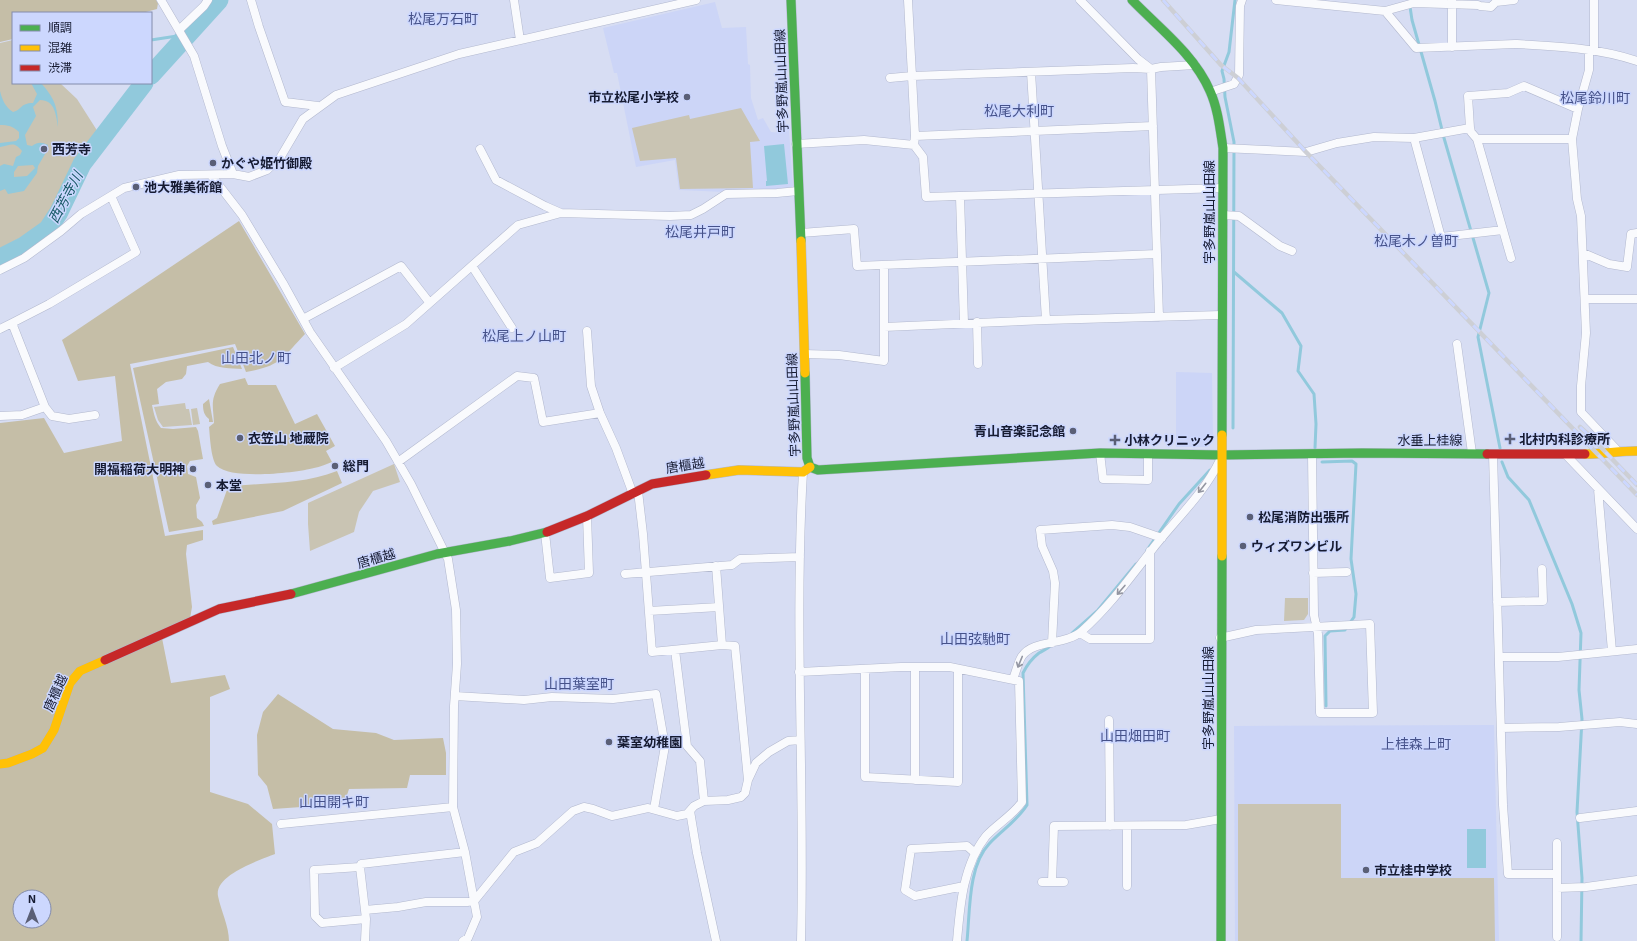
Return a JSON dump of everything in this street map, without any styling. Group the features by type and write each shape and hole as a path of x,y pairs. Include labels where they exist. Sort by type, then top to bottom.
{"main road":[{"name":"宇多野嵐山山田線","path":"791,0 801,233 807,470 865,468 1100,453 1222,455"},
{"name":"宇多野嵐山山田線","path":"1132,0 1195,65 1210,92 1219,122 1223,148 1220,638 1221,941"},
{"name":"水垂上桂線","path":"1222,455 1472,453 1608,454 1618,451 1637,451"},
{"name":"唐櫃越","path":"0,764 8,763 43,748 54,730 70,683 80,671 219,609 292,594 437,554 545,533 587,516 652,484 739,470 807,470"}],"street":[{"path":"161,0 194,56 222,146 233,174"},
{"path":"179,30 204,6 208,0"},
{"path":"251,0 285,102 318,106"},
{"path":"514,0 520,40"},
{"path":"0,270 24,258 61,231 73,219 124,188 147,181 179,175 233,174 249,177 267,170 280,158 303,119 318,106 336,95 365,84 459,54 693,0"},
{"path":"908,0 915,136 914,145"},
{"path":"1080,0 1138,59 1151,69"},
{"path":"1210,92 1234,84 1239,75 1240,6 1242,0"},
{"path":"1276,0 1385,12 1414,2 1452,2 1491,7 1496,2 1514,0"},
{"path":"1594,0 1592,51 1589,70 1578,109 1572,139 1577,199 1581,216 1586,333 1580,412 1618,451"},
{"path":"1452,2 1452,46"},
{"path":"1385,12 1416,48 1515,44 1592,51 1637,62"},
{"path":"890,78 912,76 1151,69 1195,65"},
{"path":"1151,69 1159,317"},
{"path":"1031,72 1046,320"},
{"path":"1511,258 1477,140 1471,132 1468,96 1508,93 1524,86 1578,109"},
{"path":"915,136 1153,126"},
{"path":"1223,148 1306,152 1337,143 1374,137 1414,138 1470,128"},
{"path":"1414,138 1441,237 1503,230"},
{"path":"1477,140 1572,139"},
{"path":"796,144 864,140 914,145 924,157 926,197 1223,188"},
{"path":"480,149 496,180 561,213"},
{"path":"211,175 242,215 303,319 334,368 386,440 411,484 448,559 456,610 457,664 453,807 465,852 477,917 468,938 463,941"},
{"path":"334,368 406,324 429,302 518,225 561,213 670,216 691,214 703,209 726,194 798,191"},
{"path":"0,329 49,304 136,252 111,196"},
{"path":"960,197 964,323"},
{"path":"1222,215 1239,216 1280,246 1292,251"},
{"path":"801,233 854,229 857,266 1156,254"},
{"path":"1583,253 1609,264 1627,267 1631,234 1637,233"},
{"path":"804,354 839,355 884,361 884,265"},
{"path":"303,319 401,266 429,302"},
{"path":"472,266 512,328"},
{"path":"1585,299 1637,299"},
{"path":"884,327 977,322 1222,315"},
{"path":"977,322 978,364"},
{"path":"12,323 45,406 52,416 69,419 95,415"},
{"path":"587,332 591,386 600,413 636,492 646,573 652,652 735,646 748,780"},
{"path":"1457,344 1472,453"},
{"path":"398,462 517,376 534,378 543,422 600,413"},
{"path":"0,416 22,415 45,406"},
{"path":"1100,453 1103,480 1148,480 1148,454"},
{"path":"1220,638 1256,630 1315,626 1370,624 1373,713 1320,713 1318,634 1315,626 1313,573 1312,454"},
{"path":"1493,454 1503,805 1508,874 1557,874"},
{"path":"1565,454 1637,530"},
{"path":"1013,679 1022,656 1032,647 1069,639 1080,633 1095,619 1130,580 1150,552 1213,475 1222,455"},
{"path":"801,941 802,804 799,672 800,557 807,470"},
{"path":"1598,489 1612,652"},
{"path":"545,533 550,578 589,573 587,516"},
{"path":"1052,643 1055,583 1053,571 1042,546 1040,530 1112,525 1130,527 1162,538"},
{"path":"1080,633 1090,639 1150,639 1150,552"},
{"path":"625,574 732,566 740,560 800,557"},
{"path":"716,566 722,646"},
{"path":"1497,602 1543,601 1542,569"},
{"path":"1313,573 1347,572"},
{"path":"649,611 719,606"},
{"path":"1499,657 1558,657 1637,649"},
{"path":"675,650 687,746 700,760 704,801"},
{"path":"799,672 950,667 1019,681 1022,802 1015,812 988,834 975,852 964,886 957,941"},
{"path":"915,668 915,780"},
{"path":"865,669 864,777 958,782 958,669"},
{"path":"455,696 524,700 552,697 613,700 656,694 665,746 654,809"},
{"path":"1109,720 1110,826"},
{"path":"1501,728 1559,727 1613,722 1637,724"},
{"path":"365,910 398,907 426,902 468,902 475,900 514,852 537,843 573,811 584,807 612,816 648,808 677,816 687,814 694,806 704,801 728,800 741,797 745,793 748,780 756,763 769,752 788,741 800,740"},
{"path":"281,824 453,807"},
{"path":"1580,818 1637,811"},
{"path":"690,812 697,853 716,941"},
{"path":"1052,882 1054,826 1186,825 1221,819"},
{"path":"1126,886 1127,826"},
{"path":"1557,843 1557,937"},
{"path":"964,886 915,896 905,890 911,849 967,846 975,852"},
{"path":"366,919 322,923 315,916 314,870 360,867 361,864 465,852"},
{"path":"360,867 366,919 366,941"},
{"path":"1557,888 1637,880"},
{"path":"1042,882 1064,882"}],"shaded area":[{"path":"0,0 156,0 158,3 157,9 146,12 12,12 12,39 0,42"},
{"name":"市立松尾小学校","path":"715,2 722,28 746,27 748,64 750,65 751,98 758,120 763,118 771,132 784,133 789,130 793,186 790,189 725,192 679,190 675,160 636,167 617,73 614,73 603,28"},
{"name":"西芳寺","path":"12,40 12,84 61,84 77,99 98,132 76,165 45,224 0,249 0,43"},
{"path":"32,84 42,84 52,98 56,108 58,127 52,105 40,100 33,107 36,116 25,135 27,145 32,146 41,143 48,145 48,149 38,166 37,173 24,191 8,194 5,189 0,191 0,166 4,164 13,166 16,157 20,155 22,151 14,145 0,147 0,143 16,141 19,138 19,132 10,126 0,125 0,91 4,103 13,112 18,110 23,105 33,103 37,94","holes":["33,165 35,168 27,176 14,177 14,172 18,166"]},
{"path":"741,108 760,141 750,142 753,188 680,189 676,158 640,161 632,128 689,115 690,119"},
{"path":"784,144 788,184 766,186 767,181 764,146"},
{"path":"239,221 305,334 280,360 258,370 246,372 235,344 130,364 165,536 203,530 203,540 187,545 186,554 192,607 189,624 162,638 171,683 225,675 230,689 210,697 210,792 248,804 272,824 275,854 239,869 223,881 219,888 218,896 228,930 229,941 0,941 0,423 44,418 64,453 122,441 115,376 78,381 62,340"},
{"path":"233,347 242,369 220,367 208,362 187,366 186,374 182,379 166,382 157,389 159,404 152,405 159,425 161,428 173,429 196,427 203,459 190,461 187,466 188,474 196,477 200,498 196,505 197,518 204,526 169,532 133,368"},
{"path":"1176,372 1212,373 1213,438 1204,447 1176,447"},
{"path":"245,378 248,385 276,385 295,424 317,414 335,446 326,451 332,462 305,470 264,474 236,473 224,470 217,466 212,454 209,427 214,423 213,399 220,384"},
{"path":"209,399 213,422 209,422 209,419 204,411 203,404"},
{"path":"185,403 186,409 189,409 192,425 163,427 158,420 154,407"},
{"path":"197,408 200,424 193,425 191,409"},
{"path":"394,464 400,482 373,491 359,512 354,532 310,551 308,503"},
{"path":"337,471 342,483 283,511 213,525 212,521 217,518 228,487 297,481 324,476"},
{"path":"1285,598 1308,598 1308,614 1304,620 1284,621"},
{"path":"278,694 333,729 376,733 394,740 443,738 446,753 446,775 410,775 407,788 349,789 344,804 273,809 267,786 258,775 257,735 263,712"},
{"name":"市立桂中学校","path":"1494,725 1499,941 1235,941 1234,726"},
{"path":"1238,804 1341,804 1341,878 1494,878 1495,941 1238,941"},
{"path":"1467,829 1486,829 1486,868 1467,868"}],"waterway":[{"name":"西芳寺川","path":"152,74 219,0"},
{"path":"1233,428 1234,142 1225,97 1222,71 1229,52 1235,0"},
{"path":"1409,0 1412,20 1444,138 1489,293 1478,337 1500,448"},
{"path":"152,40 190,34"},
{"name":"西芳寺川","path":"0,258 24,246 48,229 59,212 82,164 143,84"},
{"path":"1234,272 1282,313 1301,346 1298,371 1314,394 1316,424 1315,448"},
{"path":"1322,462 1352,461 1356,464 1351,559 1356,594 1354,617 1345,630 1330,631 1325,636 1326,706"},
{"path":"1502,462 1508,477 1529,500 1572,604 1581,633 1579,690 1582,719 1577,812 1582,878 1581,941"},
{"path":"1147,550 1179,504 1210,470"},
{"path":"1072,633 1098,610 1136,564"},
{"path":"967,941 971,890 977,864 982,853 989,844 1014,821 1027,805 1023,673 1034,658 1052,644"}],"railway":[{"path":"1163,0 1221,65 1238,78 1306,152 1637,495"},
{"path":"1580,427 1637,485"}],"traffic: fast":[{"path":"791,0 801,241"},
{"path":"1132,0 1175,42 1195,65 1210,91 1218,119 1223,148 1222,435"},
{"path":"805,373 807,458 810,467 818,470 1100,453 1222,455"},
{"path":"1222,455 1362,453 1487,454"},
{"path":"291,594 437,554 510,541 547,532"},
{"path":"1221,941 1222,556"}],"traffic: slow":[{"path":"801,241 805,373"},
{"path":"1222,435 1222,556"},
{"path":"1585,454 1637,451"},
{"path":"706,475 739,470 803,472 810,467"},
{"path":"0,764 8,763 43,748 54,730 70,683 80,671 105,660"}],"traffic: jam":[{"path":"1487,454 1585,454"},
{"path":"547,532 587,516 652,484 706,475"},
{"path":"105,660 219,609 291,594"}],"place":[{"name":"市立松尾小学校","path":"687,97"},
{"name":"西芳寺","path":"44,149"},
{"name":"かぐや姫竹御殿","path":"213,163"},
{"name":"池大雅美術館","path":"136,187"},
{"name":"青山音楽記念館","path":"1073,431"},
{"name":"衣笠山 地蔵院","path":"240,438"},
{"name":"北村内科診療所","path":"1510,439"},
{"name":"小林クリニック","path":"1115,440"},
{"name":"総門","path":"335,466"},
{"name":"開福稲荷大明神","path":"193,469"},
{"name":"本堂","path":"208,485"},
{"name":"松尾消防出張所","path":"1250,517"},
{"name":"ウィズワンビル","path":"1243,546"},
{"name":"葉室幼稚園","path":"609,742"},
{"name":"市立桂中学校","path":"1366,870"}],"district":[{"name":"松尾万石町","path":"443,18"},
{"name":"松尾鈴川町","path":"1595,97"},
{"name":"松尾大利町","path":"1019,110"},
{"name":"松尾井戸町","path":"700,231"},
{"name":"松尾木ノ曽町","path":"1416,240"},
{"name":"松尾上ノ山町","path":"524,335"},
{"name":"山田北ノ町","path":"256,357"},
{"name":"山田弦馳町","path":"975,638"},
{"name":"山田葉室町","path":"579,683"},
{"name":"山田畑田町","path":"1135,735"},
{"name":"上桂森上町","path":"1416,743"},
{"name":"山田開キ町","path":"334,801"}]}
